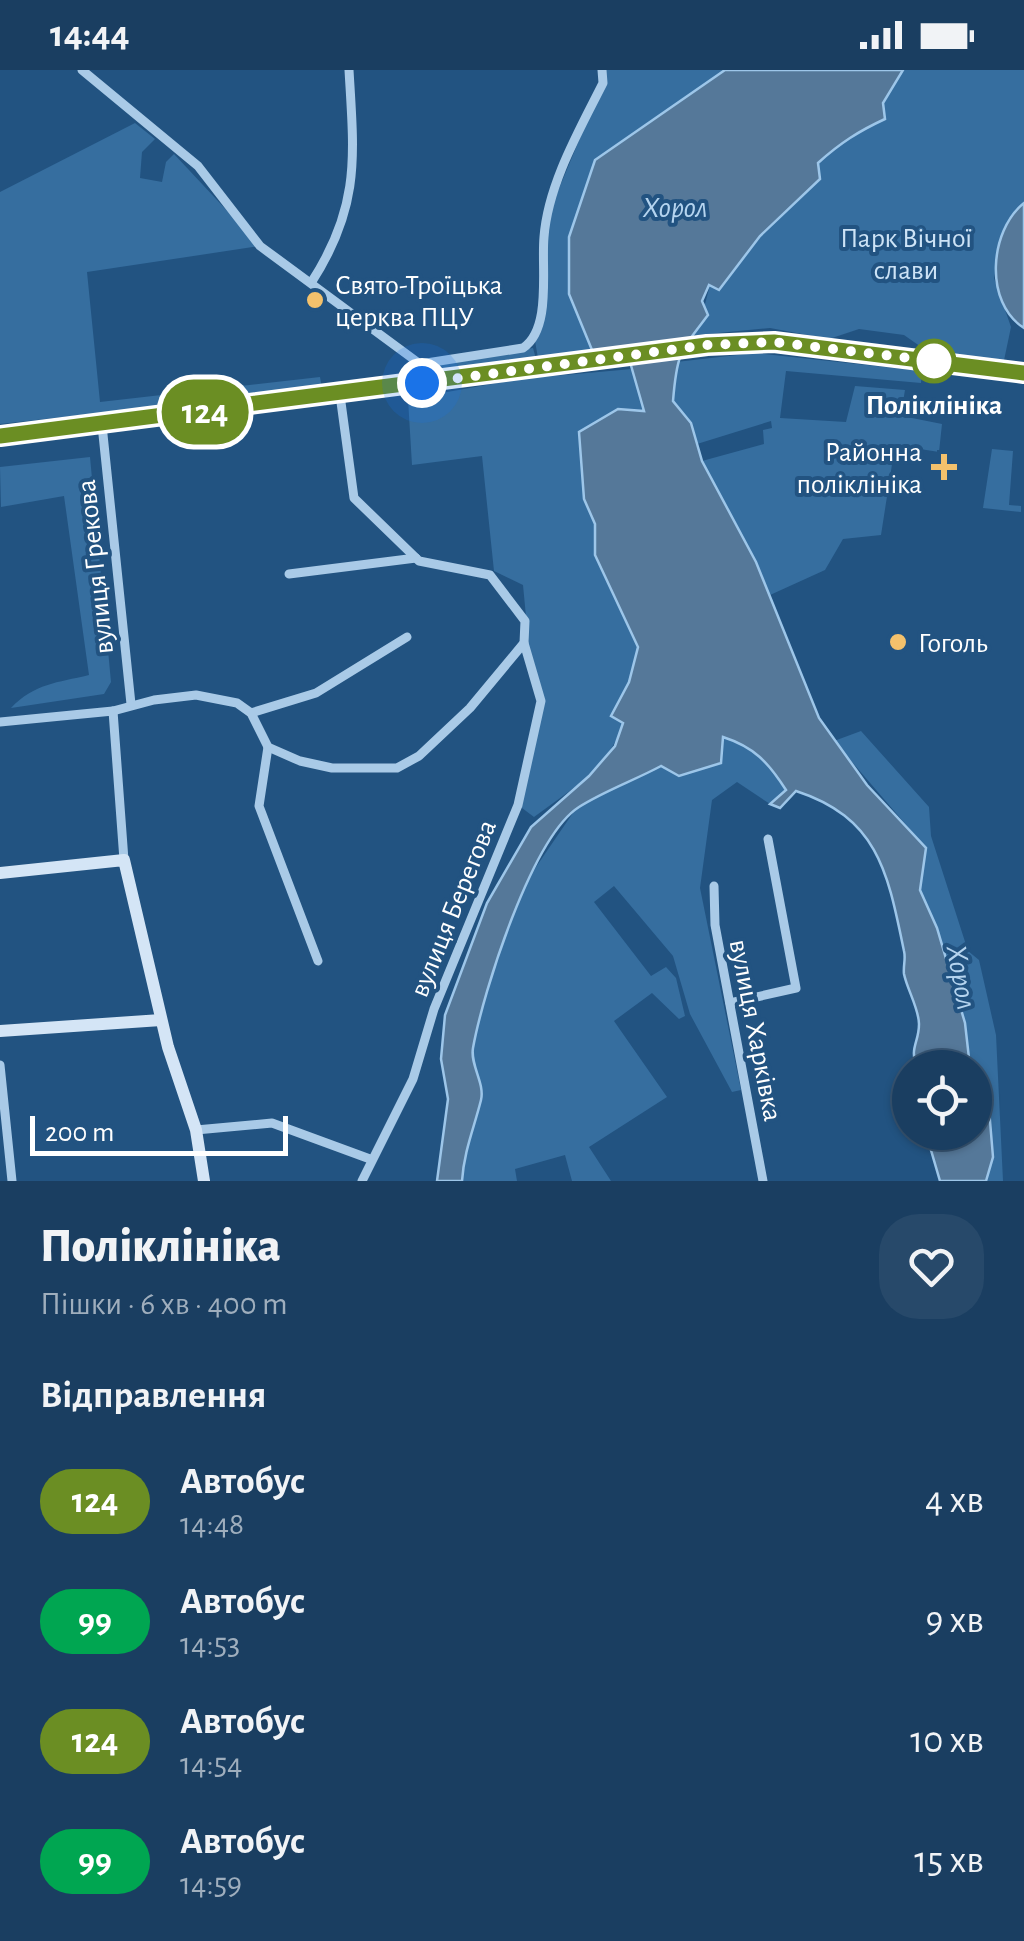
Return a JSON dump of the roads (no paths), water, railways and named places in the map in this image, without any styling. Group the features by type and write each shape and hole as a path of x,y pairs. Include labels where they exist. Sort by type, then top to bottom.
{"street":[{"path":"82,70 198,166 260,246 420,364 524,348 534,341 540,322 545,222 603,83 602,70"},
{"path":"311,283 352,188 355,157 348,70"},
{"path":"0,436 340,396 707,345 774,342 1024,373"},
{"path":"420,364 422,383"},
{"path":"340,396 354,498 416,558"},
{"name":"вулиця Грекова","path":"102,425 131,704"},
{"path":"289,574 416,558"},
{"name":"вулиця Берегова","path":"362,1181 413,1079 434,1009 518,805 541,701 524,643 525,622 490,575 416,558"},
{"path":"251,713 316,693 408,637"},
{"path":"268,747 300,762 332,768 397,768 418,756 470,708 524,643"},
{"path":"0,722 113,711 131,704 196,696 237,703 251,713 268,747 260,806 318,960"},
{"path":"113,711 124,860 161,1020 196,1130 204,1181"},
{"path":"730,1003 796,988 768,839"},
{"path":"0,873 124,860"},
{"name":"вулиця Харківка","path":"714,886 714,925 763,1181"},
{"path":"0,1031 161,1020"},
{"path":"0,1065 12,1181"},
{"path":"196,1130 272,1123 370,1159"}],"water":[{"name":"Хорол","path":"725,70 903,70 883,103 885,119 850,138 818,163 820,179 760,236 719,290 709,285 702,301 708,315 682,354 673,401 691,423 702,461 756,562 819,718 867,785 926,848 920,890 937,928 965,1023 968,1050 915,1050 918,1018 904,974 905,954 892,897 875,852 862,833 824,802 796,791 780,808 770,804 786,790 779,780 752,751 723,737 721,763 679,776 661,766 609,791 579,807 544,849 512,918 478,1023 473,1054 482,1094 462,1181 437,1181 448,1099 441,1059 445,1015 487,903 531,827 589,776 615,746 623,723 611,716 629,682 638,647 595,555 595,524 584,499 579,432 618,409 644,411 630,362 613,352 592,350 569,294 569,237 595,160"},
{"path":"1024,203 1024,328 1002,302 996,267 1004,231"},
{"path":"992,1145 993,1157 986,1181 940,1181 931,1150 992,1150"}],"place":[{"name":"Свято-Троїцька церква ПЦУ","path":"315,300"},
{"name":"Поліклініка","path":"934,361"},
{"name":"Районна поліклініка","path":"944,467"},
{"name":"Гоголь","path":"898,642"}],"park label":[{"name":"Парк Вічної слави","path":"906,253"}]}
